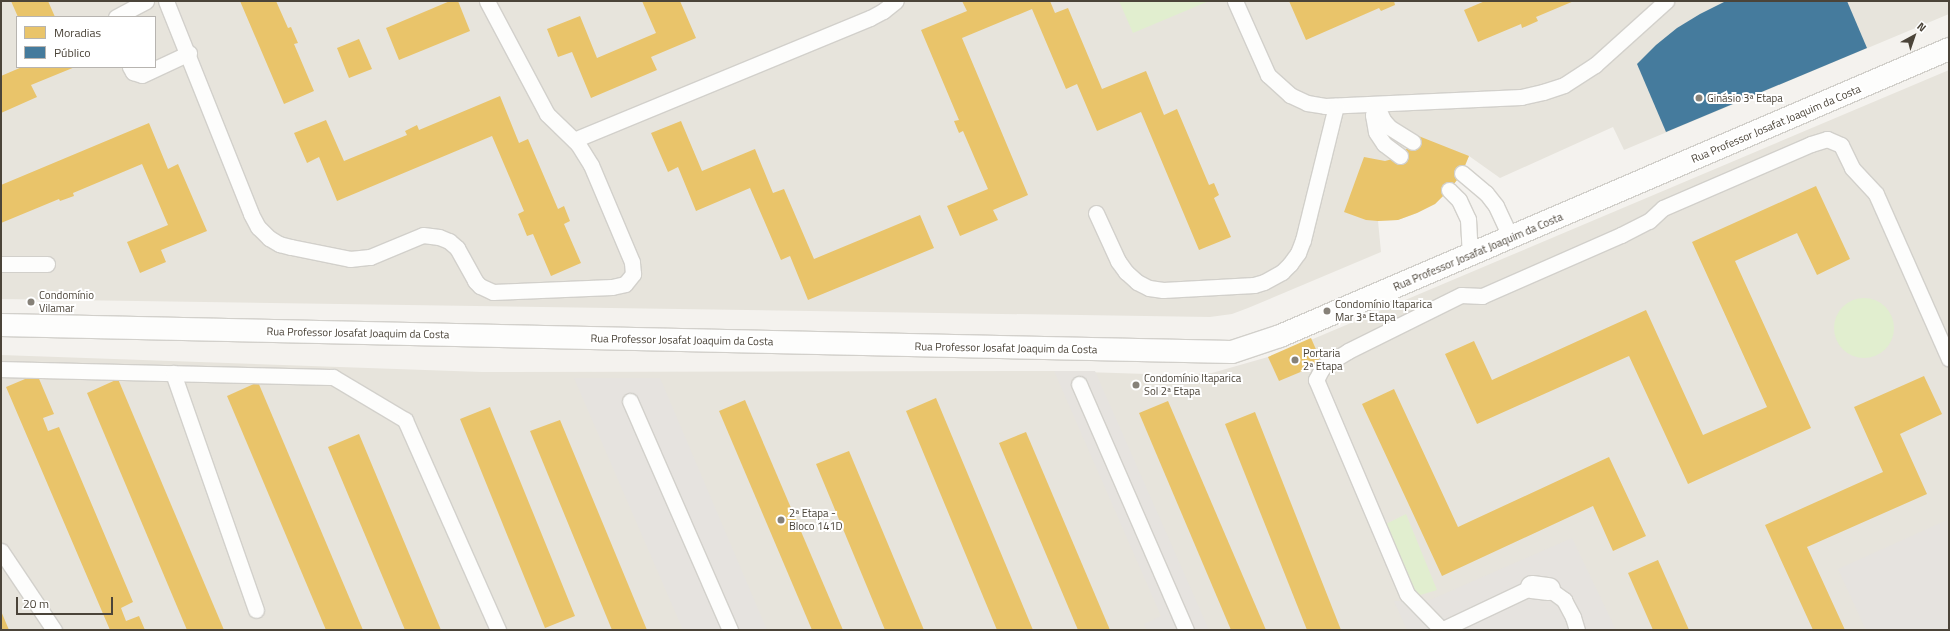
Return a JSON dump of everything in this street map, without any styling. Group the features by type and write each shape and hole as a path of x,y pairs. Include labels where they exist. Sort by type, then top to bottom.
{"street":[{"name":"Rua Professor Josafat Joaquim da Costa","path":"1,325 1232,352 1280,336 1949,49"}],"lane":[{"path":"118,16 146,1"},
{"path":"166,1 258,227 269,238 280,244 292,247 350,258 370,257 423,236 431,236 449,241 457,248 475,281 480,286 493,292 612,287 625,284 633,274 632,262 591,164 574,140 547,114 487,1"},
{"path":"574,140 870,18 883,11 896,1"},
{"path":"1235,1 1268,75 1278,86 1290,95 1307,103 1325,106 1521,97 1543,92 1569,82 1596,65 1666,1"},
{"path":"131,68 133,72 142,75 188,53"},
{"path":"1376,104 1379,112 1389,127 1413,142"},
{"path":"1376,104 1373,115 1376,132 1384,144 1400,156"},
{"path":"1096,213 1118,261 1126,272 1137,282 1150,288 1163,290 1254,285 1264,282 1282,272 1298,253 1303,240 1336,106"},
{"path":"1577,630 1564,600 1540,588 1442,630 1407,594 1316,380 1325,365 1348,351 1460,295 1482,296 1621,235 1649,220 1663,208 1811,144 1827,139 1841,145 1852,168 1876,194 1949,359"},
{"path":"1462,173 1486,193 1496,206 1511,238"},
{"path":"1449,190 1459,200 1468,219 1470,255"},
{"path":"1,264 46,264"},
{"path":"1,370 333,377 405,420 498,630"},
{"path":"173,373 256,610"},
{"path":"1078,384 1186,630"},
{"path":"630,401 730,630"},
{"path":"1,551 54,630"}],"shaded area":[{"path":"1,1 1949,1 1949,14 1624,150 1613,127 1500,178 1469,156 1461,175 1435,204 1398,220 1378,221 1381,252 1248,308 1232,314 1210,317 1,299"},
{"path":"1949,70 1949,630 1,630 1,355 482,372 1054,371 1178,375 1212,373 1287,350"},
{"path":"1054,371 1095,371 1209,630 1147,630 1144,624 1161,616"},
{"path":"574,378 660,378 767,630 683,630"},
{"path":"1949,519 1949,630 1866,630 1838,569"},
{"path":"1572,538 1616,630 1407,630 1394,601 1430,600"}],"green space":[{"path":"1119,1 1209,1 1133,33"},
{"path":"1864,298 1881,303 1889,311 1894,328 1889,345 1881,353 1864,358 1847,353 1839,345 1834,328 1839,311 1847,303"},
{"path":"1406,514 1437,590 1417,596 1384,525"}],"building: Moradias":[{"path":"11,1 48,1 55,16 18,16"},
{"path":"240,1 276,1 288,28 291,27 298,43 294,44 314,91 284,104"},
{"path":"450,1 458,1 470,31 399,60 386,28"},
{"path":"642,1 680,1 696,38 651,57 657,70 591,98 572,52 558,57 547,29 580,16 597,58 656,33"},
{"path":"962,1 1050,1 1055,13 1068,8 1102,89 1146,71 1164,115 1177,109 1209,185 1214,183 1219,195 1214,198 1231,237 1199,250 1141,112 1097,131 1077,84 1066,89 1032,9 962,38 1028,195 993,210 998,220 960,236 947,206 988,189 963,131 959,133 954,121 959,120 921,30 967,11"},
{"path":"1289,1 1394,1 1395,5 1381,11 1379,8 1306,40"},
{"path":"1485,1 1574,1 1536,17 1538,21 1522,28 1521,24 1478,42 1464,10"},
{"path":"359,39 372,69 349,78 337,48"},
{"path":"20,68 73,68 31,85 37,97 1,113 1,76"},
{"path":"500,96 519,143 528,139 558,209 564,206 570,221 564,224 581,263 551,276 533,234 527,236 518,214 524,211 492,136 337,201 319,157 307,163 294,133 326,120 344,161 407,135 405,131 417,125 419,130"},
{"path":"681,121 702,171 755,149 773,193 784,189 814,259 920,215 934,248 808,300 790,256 781,260 750,188 696,211 678,167 668,172 651,133"},
{"path":"149,123 168,169 178,164 207,231 161,250 166,262 140,273 127,242 168,225 142,164 73,193 74,196 60,201 59,199 1,223 1,185"},
{"path":"1416,135 1469,156 1461,175 1449,190 1435,204 1398,220 1366,220 1344,212 1364,157 1385,161 1396,158 1411,145"},
{"path":"1816,186 1850,259 1817,275 1797,233 1735,261 1811,428 1688,484 1629,356 1477,424 1445,354 1474,341 1492,380 1646,310 1703,435 1767,407 1692,242"},
{"name":"Portaria 2ª Etapa","path":"1311,338 1322,363 1279,381 1268,357"},
{"path":"37,374 54,414 43,418 48,431 59,427 133,602 121,608 126,621 139,616 145,630 110,630 6,387"},
{"path":"1924,376 1942,414 1900,434 1927,494 1807,547 1845,630 1813,630 1765,525 1883,472 1854,407"},
{"path":"118,379 224,630 187,630 87,393"},
{"path":"258,382 363,630 326,630 227,396"},
{"path":"1394,389 1458,527 1609,457 1646,536 1613,551 1593,506 1442,576 1362,404"},
{"path":"936,398 1033,630 997,630 906,411"},
{"name":"2ª Etapa - Bloco 141D","path":"745,400 843,630 812,630 719,411"},
{"path":"1168,401 1266,630 1231,630 1139,413"},
{"path":"490,407 575,616 545,628 460,419"},
{"path":"1255,412 1341,630 1307,630 1225,424"},
{"path":"560,420 647,630 612,630 530,431"},
{"path":"1026,432 1110,630 1078,630 999,443"},
{"path":"359,434 441,630 405,630 328,447"},
{"path":"849,451 924,630 885,630 816,464"},
{"path":"1658,560 1689,630 1653,630 1628,573"},
{"path":"1,611 9,630 1,630"}],"building: Público":[{"name":"Ginásio 3ª Etapa","path":"1726,1 1847,1 1867,48 1666,132 1637,64 1656,45 1677,28"}],"place":[{"name":"Ginásio 3ª Etapa","path":"1699,98"},
{"name":"Condomínio Vilamar","path":"31,302"},
{"name":"Condomínio Itaparica Mar 3ª Etapa","path":"1327,311"},
{"name":"Portaria 2ª Etapa","path":"1295,360"},
{"name":"Condomínio Itaparica Sol 2ª Etapa","path":"1136,385"},
{"name":"2ª Etapa - Bloco 141D","path":"781,520"}]}
